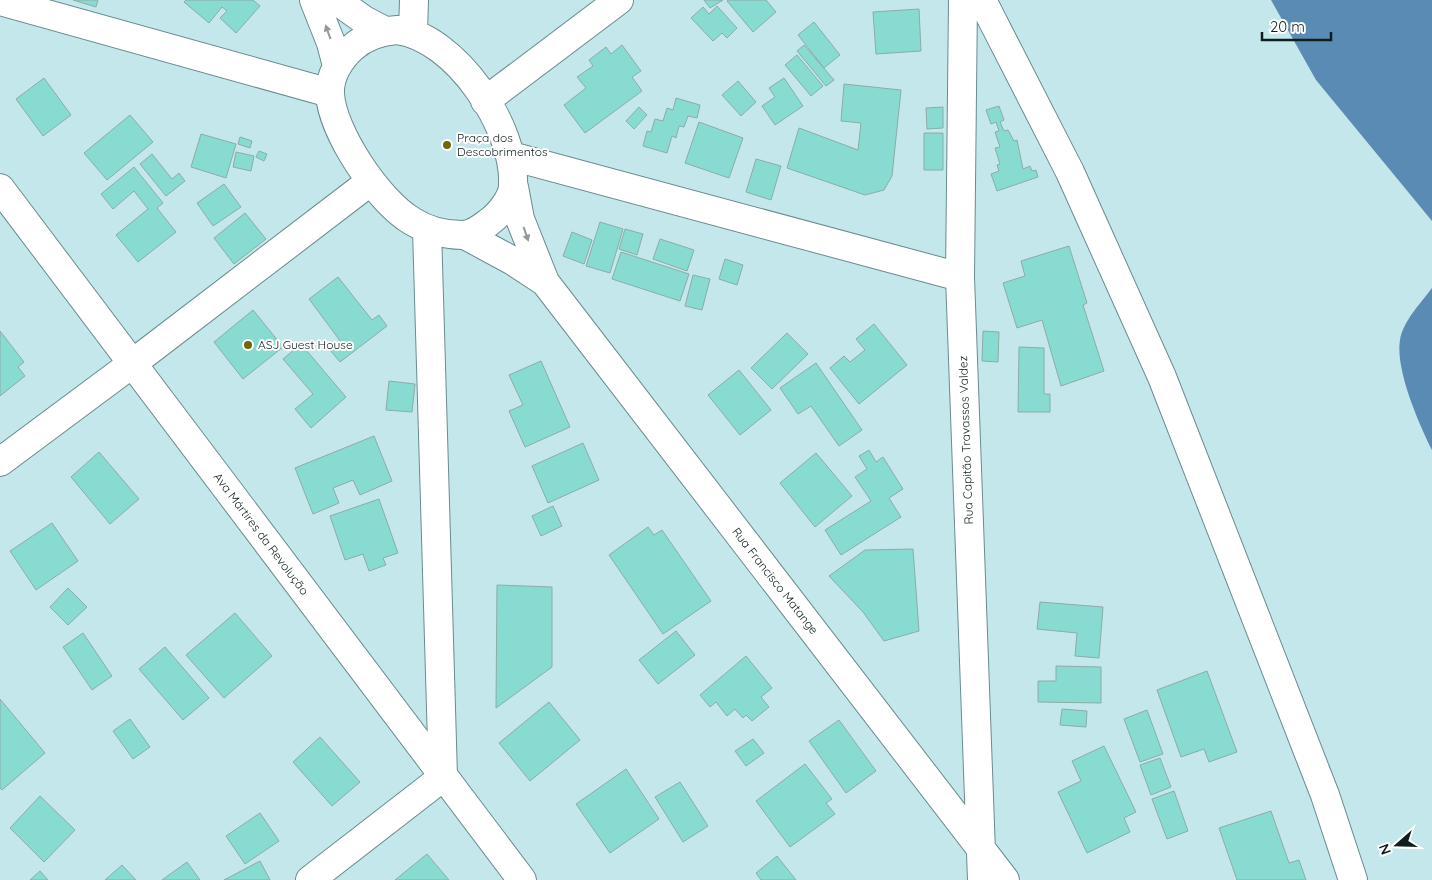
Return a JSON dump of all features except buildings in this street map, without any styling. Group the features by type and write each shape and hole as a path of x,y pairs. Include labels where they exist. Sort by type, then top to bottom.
{"street":[{"path":"314,0 331,42 337,66"},
{"path":"336,0 364,20 385,30 414,32 431,42 455,62 472,81 501,129 511,156 520,219 544,282"},
{"path":"414,0 414,32"},
{"path":"485,101 619,0"},
{"name":"Rua Capitão Travassos Valdez","path":"963,0 960,277 982,880"},
{"path":"982,0 1070,172 1162,377 1321,786 1353,880"},
{"path":"2,3 330,93"},
{"path":"385,30 356,44 337,66 330,93 337,123 353,154 371,181 410,221 427,229 449,235 465,235 474,232 494,218 506,203 514,187"},
{"path":"511,156 960,277"},
{"path":"0,462 371,181"},
{"name":"Ava Mártires da Revolução","path":"0,188 522,880"},
{"path":"310,880 443,777 427,229"},
{"path":"465,235 513,260 544,282"},
{"name":"Rua Francisco Matange","path":"544,282 1005,880"}],"water":[{"path":"1271,0 1432,0 1432,221 1316,80"},
{"path":"1432,288 1432,450 1409,396 1404,381 1399,352 1400,340 1405,326"}],"place":[{"name":"Praça dos Descobrimentos","path":"447,145"},
{"name":"ASJ Guest House","path":"248,345"}]}
